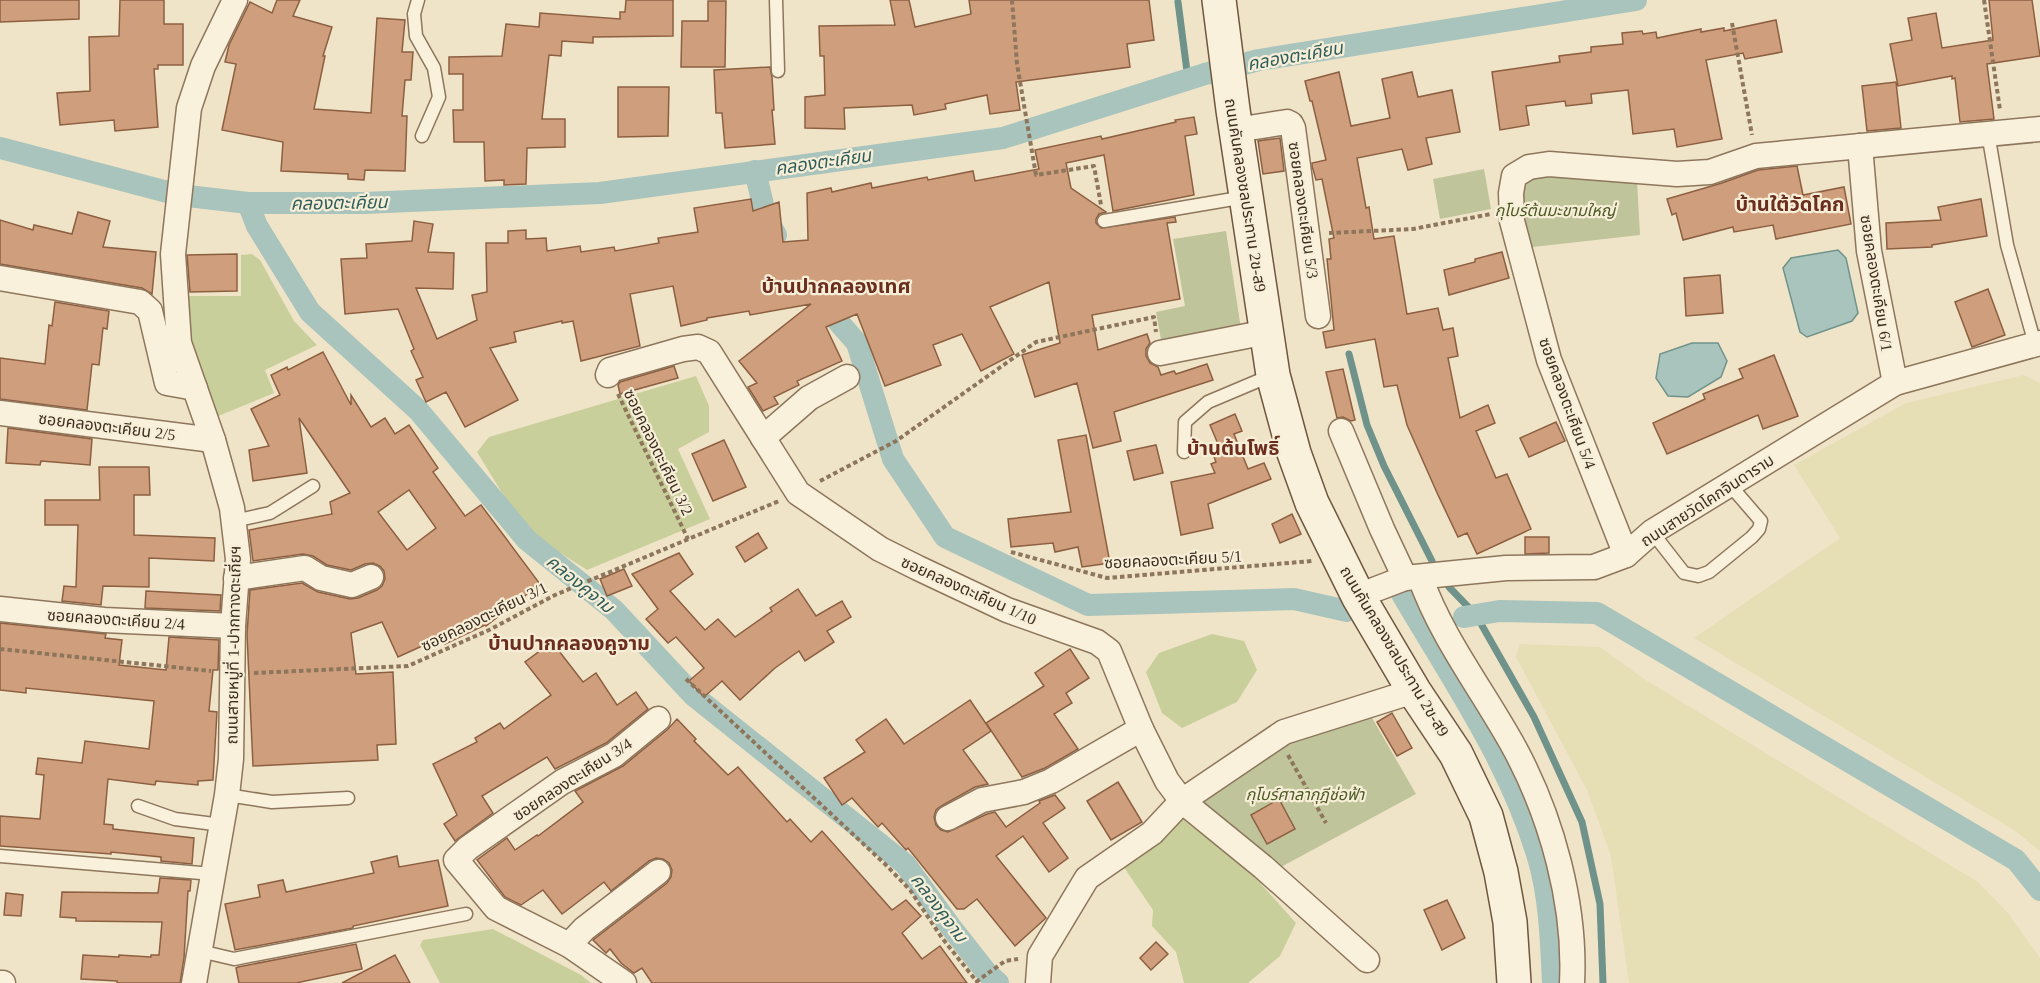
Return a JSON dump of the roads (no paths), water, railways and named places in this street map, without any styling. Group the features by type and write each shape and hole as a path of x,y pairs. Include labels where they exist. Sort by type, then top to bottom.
{"street":[{"name":"ถนนสายหมู่ที่ 1-ปากทางตะเกี่ยฯ","path":"194,983 227,795 231,759 233,626 238,559 232,508 213,440 179,343 173,254 189,108 203,66 235,0"},
{"name":"ถนนคันคลองชลประทาน 2ข-ส9","path":"1220,10 1234,120 1274,375 1294,453 1312,503 1358,596 1414,691 1456,754 1486,816 1502,872 1510,922 1514,983"},
{"name":"ซอยคลองตะเคียน 5/3","path":"1234,120 1291,124 1318,316"},
{"path":"1860,146 2040,129"},
{"name":"ซอยคลองตะเคียน 5/4","path":"1626,555 1549,360 1511,210 1514,176 1529,167 1549,164 1677,174 1710,172 1756,156 1860,146"},
{"name":"ซอยคลองตะเคียน 6/1","path":"1860,146 1869,251 1895,383"},
{"path":"0,278 140,302 150,311 167,383 195,388"},
{"path":"1160,353 1267,332"},
{"name":"ถนนสายวัดโคกจินดาราม","path":"1358,596 1413,578 1506,568 1594,567 1626,555 1652,532 1895,383 2037,343"},
{"name":"ซอยคลองตะเคียน 1/10","path":"608,375 610,370 683,350 698,347 709,352 798,493 880,549 918,568 1007,610 1097,642 1108,651 1141,729 1167,781 1182,801 1263,867 1367,960"},
{"path":"763,438 809,398 847,376"},
{"name":"ซอยคลองตะเคียน 2/5","path":"0,413 213,440"},
{"path":"1341,431 1382,529 1430,604 1516,751 1548,823 1569,908 1572,983"},
{"path":"236,578 305,568 321,578 352,585 371,576"},
{"name":"ซอยคลองตะเคียน 2/4","path":"0,609 104,620 233,626"},
{"path":"1038,983 1040,956 1087,878 1152,833 1182,801 1284,732 1414,691"},
{"name":"ซอยคลองตะเคียน 3/4","path":"569,945 496,908 456,860 468,848 562,782 614,755 658,719"},
{"path":"948,818 982,800 1024,792 1051,781 1141,729"},
{"path":"624,983 569,945 584,929 658,872"}],"lane":[{"path":"418,0 414,14 416,36 434,68 439,97 422,136"},
{"path":"776,0 778,71"},
{"path":"1995,133 2007,245 2037,343"},
{"path":"1104,221 1246,197"},
{"path":"1184,452 1185,422 1208,402 1274,375"},
{"path":"1652,532 1684,573 1698,576 1709,572 1752,537 1759,529 1761,521 1729,484"},
{"path":"234,522 270,513 313,486"},
{"path":"227,795 272,802 348,798"},
{"path":"138,807 175,819 222,825"},
{"path":"0,856 213,874"},
{"path":"200,951 234,959 466,914"}],"water":[{"path":"1838,250 1846,258 1858,313 1852,321 1807,337 1800,332 1783,268 1791,258"},
{"path":"1692,343 1718,343 1727,361 1721,377 1688,397 1668,396 1656,378 1660,354"}],"waterway":[{"name":"คลองตะเคียน","path":"0,148 179,195 248,203 364,203 600,193 1003,138 1205,74 1259,60 1636,0"},
{"path":"1178,2 1188,79"},
{"path":"755,171 766,217 776,235"},
{"name":"คลองคูจาม","path":"248,203 257,226 310,312 418,410 527,540 614,610 694,696 905,864 950,926 987,973 998,983"},
{"path":"819,300 857,343 893,459 945,537 1088,605 1294,599 1347,611"},
{"path":"1349,354 1367,425 1384,466 1432,561"},
{"path":"1449,587 1476,615 1534,717 1582,822 1600,904 1603,983"},
{"path":"1402,594 1497,757 1527,825 1546,891 1553,983"},
{"path":"1464,617 1499,611 1597,613 2016,860 2040,890"}],"district":[{"name":"บ้านใต้วัดโคก","path":"1790,204"},
{"name":"บ้านปากคลองเทศ","path":"836,286"},
{"name":"บ้านต้นโพธิ์","path":"1233,448"},
{"name":"บ้านปากคลองคูจาม","path":"569,643"}],"park label":[{"name":"กุโบร์ต้นมะขามใหญ่","path":"1555,210"},
{"name":"กุโบร์ศาลากุฎีช่อฟ้า","path":"1305,794"}]}
